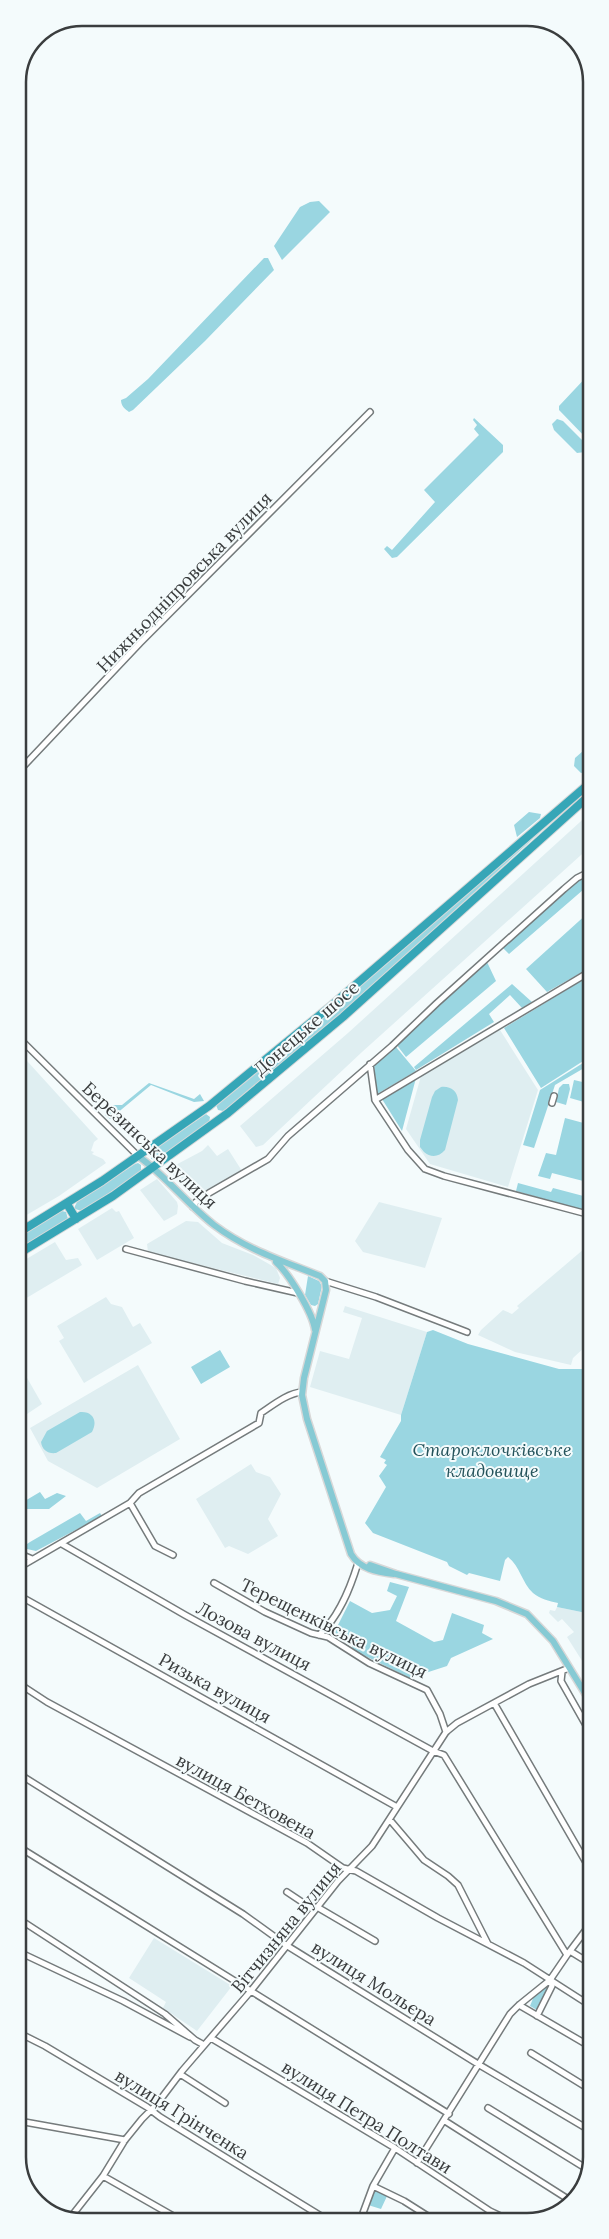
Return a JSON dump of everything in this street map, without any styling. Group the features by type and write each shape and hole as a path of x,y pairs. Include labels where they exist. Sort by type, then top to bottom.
{"highway":[{"name":"Донецьке шосе","path":"26,1228 67,1204 209,1106 319,1016 583,789"},
{"name":"Донецьке шосе","path":"26,1249 154,1168 220,1120 342,1017 583,801"},
{"path":"209,1106 220,1120"},
{"path":"67,1204 76,1219"}],"main road":[{"name":"Березинська вулиця","path":"138,1156 154,1168 193,1207 223,1232 273,1259 320,1276 325,1281"},
{"name":"Березинська вулиця","path":"273,1259 292,1282 306,1306 313,1320 316,1333"},
{"path":"292,1282 291,1274 298,1268"},
{"path":"325,1281 326,1290 302,1392 307,1419 351,1554 358,1563 376,1571 496,1601 527,1614 548,1635 583,1690"},
{"path":"306,1306 315,1309 323,1304"},
{"path":"348,1543 360,1560 394,1574"}],"street":[{"name":"Нижньодніпровська вулиця","path":"26,764 140,643 370,412"},
{"path":"193,1207 196,1202 209,1193 268,1159 288,1136 392,1046 564,889 583,875"},
{"path":"375,1100 583,976"},
{"name":"Березинська вулиця","path":"26,1045 138,1156"},
{"path":"370,1064 375,1100 408,1150 425,1169 444,1176 583,1213"},
{"path":"552,1103 554,1096"},
{"path":"126,1249 245,1281 298,1293"},
{"name":"Березинська вулиця","path":"325,1281 376,1297 467,1332"},
{"path":"26,1563 62,1544 130,1502 139,1493 259,1423 261,1413 289,1396 302,1392"},
{"path":"130,1502 155,1546 173,1555"},
{"name":"Лозова вулиця","path":"62,1544 185,1615 433,1751 444,1755 568,1953"},
{"path":"26,1556 32,1559"},
{"path":"320,1634 329,1626 337,1613 358,1563"},
{"name":"Терещенківська вулиця","path":"214,1583 264,1612 328,1637 369,1663 428,1690 440,1714 446,1732"},
{"name":"Ризька вулиця","path":"26,1599 397,1807"},
{"name":"Вітчизняна вулиця","path":"74,2212 103,2176 125,2140 250,1992 349,1869 372,1846 446,1732 457,1723 529,1684 569,1668"},
{"path":"562,1672 561,1681 583,1720"},
{"name":"вулиця Бетховена","path":"26,1688 47,1702 269,1822 349,1869 488,1944 583,2001"},
{"path":"494,1703 583,1857"},
{"name":"вулиця Мольєра","path":"26,1779 243,1914 286,1945 478,2064 583,2126"},
{"path":"390,1820 424,1860 458,1885 488,1944"},
{"path":"26,1851 449,2114"},
{"path":"287,1892 375,1941"},
{"path":"26,1924 158,2009 181,2026 195,2040"},
{"path":"417,2163 445,2121 478,2064 519,2005 550,1980 583,1933"},
{"path":"568,1953 583,1960"},
{"path":"26,1955 122,2002 204,2045"},
{"path":"537,2016 552,1986 550,1980"},
{"path":"519,2005 583,2042"},
{"name":"вулиця Грінченка","path":"26,2036 45,2046 316,2213"},
{"name":"вулиця Петра Полтави","path":"211,2038 395,2148 496,2213"},
{"path":"531,2052 583,2084"},
{"path":"180,2074 225,2103"},
{"path":"488,2108 582,2166"},
{"path":"26,2121 125,2140"},
{"path":"445,2121 565,2197"},
{"path":"363,2213 373,2186 395,2148"},
{"path":"103,2176 168,2213"},
{"path":"373,2186 404,2201 423,2213"}],"shaded area":[{"path":"583,819 583,853 362,1052 263,1145 256,1147 240,1126 348,1033"},
{"path":"500,1030 538,1090 508,1187 430,1164 406,1129 421,1076"},
{"path":"26,1060 98,1139 94,1142 91,1151 94,1152 92,1154 103,1159 106,1163 59,1196 26,1215"},
{"path":"208,1145 217,1156 228,1149 242,1171 193,1197 175,1178 170,1168 202,1151"},
{"path":"157,1179 177,1202 178,1206 177,1214 164,1221 140,1190"},
{"path":"379,1202 442,1218 425,1268 363,1252 355,1241"},
{"path":"112,1208 116,1212 119,1211 134,1238 97,1260 78,1229"},
{"path":"186,1221 198,1222 222,1243 253,1255 276,1268 280,1278 278,1284 148,1252 147,1244"},
{"path":"55,1242 66,1260 78,1258 82,1265 26,1298 26,1259"},
{"path":"583,1250 583,1349 573,1358 571,1365 515,1352 478,1335 503,1310 512,1314 519,1308 517,1306"},
{"path":"106,1297 111,1304 122,1307 133,1327 140,1323 152,1343 84,1383 59,1341 64,1338 57,1326"},
{"path":"345,1306 427,1332 401,1415 310,1387 320,1351 349,1359 362,1318 343,1312"},
{"path":"138,1365 180,1439 97,1488 48,1461 30,1428"},
{"path":"26,1376 42,1404 26,1415"},
{"path":"251,1464 256,1472 270,1477 281,1494 268,1519 278,1536 248,1554 229,1546 225,1548 196,1499"},
{"path":"557,1607 583,1612 583,1662 567,1637 574,1632 562,1619 558,1622 549,1613 550,1610 555,1611"},
{"path":"154,1938 232,1986 197,2031 163,2008 166,2002 129,1978"}],"green space":[{"path":"319,201 330,212 282,260 274,246 300,207 310,202"},
{"path":"264,258 268,258 274,270 205,341 129,412 121,400 148,379"},
{"path":"583,380 583,435 559,410 559,406"},
{"path":"474,418 503,445 503,452 397,557 392,558 384,549 387,546 392,550 435,502 424,490 479,435 474,429 477,425 473,420"},
{"path":"557,419 563,421 583,441 583,452 577,453 554,430 552,424"},
{"path":"583,751 583,773 581,773 574,766 575,758"},
{"path":"583,793 322,1031 227,1109 223,1111 218,1110 216,1105"},
{"path":"529,812 541,814 540,818 517,837 514,825"},
{"path":"583,878 583,890 509,954 503,948 578,880"},
{"path":"583,917 583,972 547,992 526,969"},
{"path":"487,962 496,981 406,1057 396,1044"},
{"path":"583,980 583,1061 541,1088 504,1028"},
{"path":"512,984 532,1002 522,1008 510,995 489,1014 494,1022 416,1070 414,1067"},
{"path":"396,1047 416,1071 377,1094 374,1064"},
{"path":"583,1063 583,1069 555,1085 534,1148 523,1145 540,1090"},
{"path":"416,1078 402,1131 382,1099"},
{"path":"574,1080 583,1082 583,1102 570,1098"},
{"path":"149,1083 194,1099 200,1094 204,1101 194,1102 151,1085 110,1119 105,1115 105,1105 122,1105"},
{"path":"563,1084 569,1084 570,1089 566,1105 556,1102 559,1088"},
{"path":"441,1087 448,1087 453,1090 458,1100 445,1150 440,1154 432,1156 424,1152 420,1147 420,1140 432,1097 435,1091"},
{"path":"206,1114 210,1117 209,1123 157,1160 151,1159 152,1151"},
{"path":"565,1118 583,1123 583,1181 552,1173 550,1179 538,1176 546,1153 556,1155"},
{"path":"138,1163 141,1165 141,1172 82,1211 75,1209 77,1202"},
{"path":"518,1183 551,1192 553,1188 583,1196 583,1210 516,1191"},
{"path":"62,1211 66,1212 68,1219 26,1244 26,1233"},
{"path":"308,1276 319,1281 322,1286 318,1304 315,1306 311,1305 305,1295"},
{"name":"Староклочківське кладовище","path":"433,1330 468,1344 559,1369 583,1369 583,1612 557,1607 558,1603 545,1600 536,1595 529,1589 508,1557 505,1560 500,1581 469,1573 467,1575 449,1566 447,1562 373,1533 365,1523 386,1487 379,1476 387,1465 384,1463 386,1460 380,1457 401,1421 401,1415 427,1332"},
{"path":"220,1350 230,1367 201,1384 191,1367"},
{"path":"80,1412 88,1413 93,1418 94,1428 92,1432 56,1453 46,1451 41,1442 47,1431"},
{"path":"40,1492 45,1499 57,1493 66,1496 49,1509 26,1509 26,1500"},
{"path":"80,1513 86,1521 100,1513 102,1516 36,1551 27,1549 27,1544"},
{"path":"390,1582 409,1587 396,1621 434,1642 443,1640 452,1613 484,1625 482,1633 493,1639 451,1658 447,1666 410,1678 353,1650 351,1642 344,1635 335,1635 334,1633 350,1601 372,1613 390,1610 397,1596 387,1591"},
{"path":"548,1985 550,1987 537,2010 530,2006 534,1996"},
{"path":"375,2188 388,2194 381,2209 368,2205"}]}
